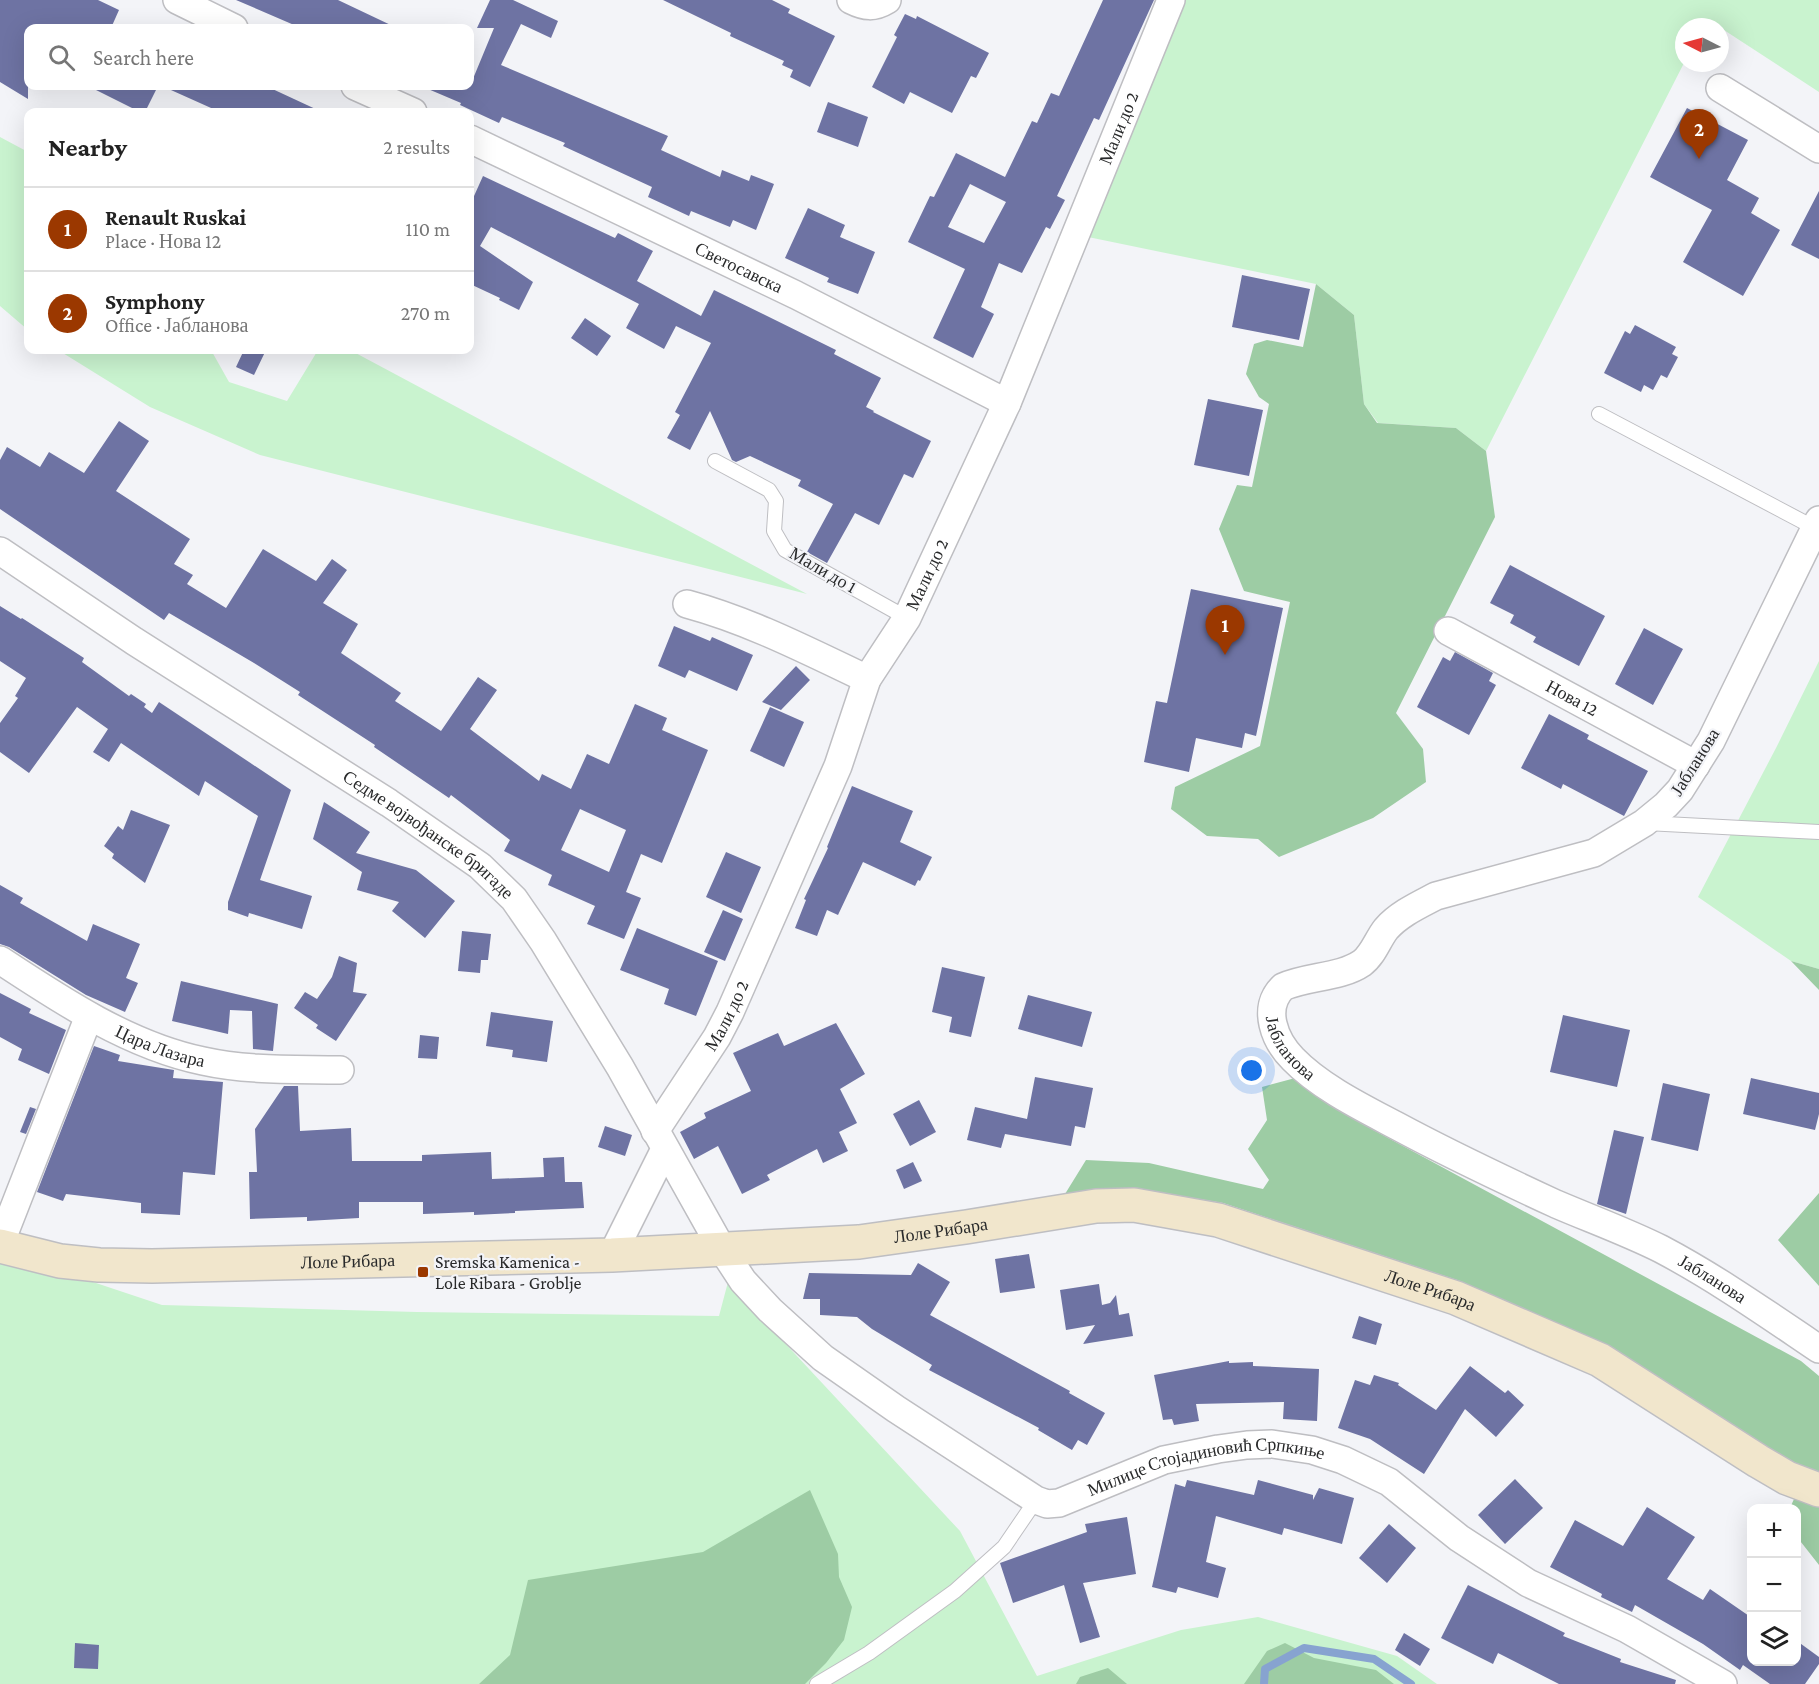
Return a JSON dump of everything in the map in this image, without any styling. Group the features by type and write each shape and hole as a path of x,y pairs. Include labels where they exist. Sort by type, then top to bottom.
{"street":[{"path":"177,0 226,24"},
{"name":"Мали до 2","path":"612,1255 660,1140 730,1012 838,766 867,679 907,618 1007,403 1171,0"},
{"path":"1720,88 1819,149"},
{"path":"364,90 404,108"},
{"name":"Светосавска","path":"474,141 796,295 1007,403"},
{"name":"Јабланова","path":"1816,532 1711,741 1673,798 1644,823 1594,853 1436,896 1416,906 1388,927 1368,958 1361,964 1283,987 1276,994 1272,1008 1274,1030 1281,1044 1294,1060 1355,1103 1472,1166 1660,1249 1757,1306 1819,1348"},
{"name":"Седме војвођанске бригаде","path":"0,551 134,641 380,797 480,866 514,899 543,941 620,1067 722,1249"},
{"path":"687,604 750,624 867,679"},
{"name":"Нова 12","path":"1448,631 1696,765"},
{"name":"Цара Лазара","path":"0,960 89,1016 169,1051 204,1061 244,1066 340,1070"},
{"path":"0,1245 89,1016"},
{"name":"Лоле Рибара","path":"0,1245 60,1261 99,1265 152,1266 612,1255 859,1242 1096,1206 1134,1205 1218,1220 1456,1298 1600,1360 1787,1478 1819,1490"},
{"path":"722,1249 743,1281 770,1310 823,1358 896,1409 1036,1500"},
{"name":"Милице Стојадиновић Српкиње","path":"1036,1500 1047,1504 1059,1503 1164,1460 1218,1449 1272,1444 1312,1450 1343,1460 1389,1482 1459,1538 1528,1583 1627,1629 1723,1684"}],"lane":[{"path":"1599,414 1816,532"},
{"name":"Мали до 1","path":"715,460 770,490 776,501 774,531 785,550 907,618"},
{"path":"1644,823 1819,832"},
{"path":"817,1684 868,1653 955,1592 1004,1547 1036,1500"}],"green space":[{"path":"1183,0 1819,0 1819,92 1729,33 1729,18 1675,18 1675,72 1679,72 1486,451 1456,428 1378,423 1364,404 1354,315 1316,284 1088,237"},
{"path":"0,137 24,150 24,327 0,306"},
{"path":"1316,284 1354,315 1364,404 1377,423 1456,428 1486,451 1495,517 1396,713 1423,749 1426,782 1373,818 1279,857 1258,839 1207,836 1171,809 1175,787 1260,746 1290,602 1244,591 1219,529 1237,485 1252,487 1269,404 1259,397 1246,374 1254,344 1267,340 1303,347"},
{"path":"64,354 213,354 229,382 287,401 316,354 357,354 807,594 260,455 150,407"},
{"path":"1819,661 1819,969 1791,961 1698,897"},
{"path":"1791,961 1819,969 1819,990"},
{"path":"1299,1077 1355,1120 1801,1361 1819,1376 1819,1473 1790,1462 1606,1346 1460,1281 1223,1203 1132,1188 1093,1189 1065,1194 1086,1160 1149,1163 1263,1189 1269,1180 1248,1149 1267,1120 1262,1087"},
{"path":"1819,1193 1819,1286 1778,1240"},
{"path":"0,1256 72,1275 162,1305 417,1312 719,1316 728,1282 960,1531 1037,1676 1181,1630 1258,1617 1397,1656 1437,1684 0,1684"},
{"path":"810,1490 838,1554 839,1577 852,1607 844,1640 805,1684 479,1684 510,1655 528,1580 703,1552"},
{"path":"1794,1499 1819,1506 1819,1565 1801,1542 1801,1504 1792,1504"},
{"path":"1285,1643 1314,1658 1376,1670 1394,1684 1244,1684 1267,1651"},
{"path":"1108,1668 1127,1684 1076,1684 1080,1677"}],"building":[{"path":"0,0 98,0 119,10 113,24 24,24 24,90 28,90 28,99 0,82"},
{"path":"236,0 338,0 389,24 292,24"},
{"path":"490,0 513,0 558,21 551,38 521,24 501,65 668,136 661,150 720,177 722,170 749,181 751,175 774,184 756,230 733,220 730,227 691,211 689,216 648,197 652,187 563,146 565,143 502,117 499,123 474,111 474,108 466,108 460,105 461,103 430,90 474,90 474,76 494,28 477,28"},
{"path":"663,0 772,0 790,9 788,13 835,36 810,87 790,77 793,70 782,65 784,61 730,36 731,33"},
{"path":"1103,0 1154,0 1099,120 1094,118 1057,196 1065,200 1050,229 1046,227 1022,273 999,263 981,307 994,314 973,358 933,338 965,269 908,242 930,196 934,197 956,153 1005,177 1032,121 1037,123 1051,93 1059,96","holes":["970,184 1006,202 984,243 948,227"]},
{"path":"905,14 916,19 917,16 989,53 976,78 971,76 952,113 910,92 904,104 872,87 897,37 894,35"},
{"path":"96,90 156,90 147,108 132,108"},
{"path":"171,90 275,90 313,108 211,108"},
{"path":"828,102 868,117 858,147 817,132"},
{"path":"1687,108 1748,140 1727,180 1759,198 1751,213 1780,230 1743,296 1683,262 1712,210 1650,177"},
{"path":"483,176 615,238 618,233 653,251 637,281 701,316 714,290 836,350 834,354 881,378 866,407 931,441 913,478 904,474 879,525 855,513 827,563 807,552 833,504 798,486 801,480 750,456 736,462 732,460 710,411 690,450 667,438 680,415 675,412 711,343 676,326 664,349 626,328 639,304 491,227 480,246 533,282 519,310 474,286 474,196"},
{"path":"1819,191 1819,259 1791,245"},
{"path":"808,208 845,225 840,237 875,252 858,294 827,282 829,278 785,258"},
{"path":"1242,275 1310,289 1299,340 1232,327"},
{"path":"585,318 611,336 597,356 571,338"},
{"path":"1635,325 1676,347 1672,354 1678,357 1667,378 1661,375 1653,390 1644,385 1641,392 1604,373 1625,331 1630,334"},
{"path":"242,354 264,354 254,375 236,367"},
{"path":"1208,399 1263,410 1249,476 1194,465"},
{"path":"119,421 149,441 116,491 190,539 174,564 193,575 187,584 226,608 263,549 316,581 332,559 347,570 323,603 358,624 341,653 401,693 395,701 441,731 478,677 497,690 470,729 539,781 542,774 571,789 587,754 609,764 635,704 667,718 662,730 708,750 662,863 641,854 626,892 641,898 624,939 587,924 595,906 548,885 552,875 504,851 510,840 451,795 449,798 374,747 375,745 298,695 300,692 169,613 164,620 0,509 0,460 7,447 40,467 49,452 84,473","holes":["580,809 626,830 609,872 561,850"]},
{"path":"1510,565 1605,616 1579,666 1533,642 1536,637 1510,623 1514,615 1490,603"},
{"path":"1191,589 1283,608 1256,736 1245,733 1242,748 1196,738 1189,772 1144,762 1156,701 1167,703"},
{"path":"0,606 84,658 82,662 129,696 131,694 146,704 144,707 152,713 159,702 291,790 260,880 312,896 302,929 249,913 248,917 228,910 228,902 258,816 205,781 199,796 121,743 109,762 93,752 108,729 77,707 29,773 0,752 0,723 18,698 15,696 26,678 0,661"},
{"path":"674,626 710,641 712,637 753,655 737,691 689,670 685,678 658,666"},
{"path":"1644,628 1683,649 1653,705 1615,684"},
{"path":"1455,652 1493,673 1489,681 1496,685 1469,735 1417,707 1443,657 1450,661"},
{"path":"796,666 810,680 781,710 762,702"},
{"path":"770,707 804,722 784,767 750,751"},
{"path":"1549,714 1589,735 1587,739 1648,771 1624,816 1563,784 1561,789 1521,768"},
{"path":"852,786 913,811 900,842 932,857 915,886 863,862 838,915 827,910 817,936 795,928 806,900 804,899 828,848"},
{"path":"324,802 370,832 356,853 416,870 455,901 425,938 392,911 399,902 357,890 362,872 313,839"},
{"path":"131,810 170,825 145,883 112,858 114,854 104,846 118,826 123,830"},
{"path":"726,852 761,867 741,913 706,897"},
{"path":"0,885 23,898 20,903 87,941 93,924 140,944 126,978 138,983 125,1012 86,995 9,947 0,944"},
{"path":"723,910 743,919 725,961 704,952"},
{"path":"637,928 718,961 696,1016 664,1004 669,989 620,970"},
{"path":"462,931 491,934 488,960 481,960 480,973 458,971"},
{"path":"339,956 357,963 353,992 367,994 336,1041 316,1028 318,1025 294,1008 305,992 317,999 332,977"},
{"path":"942,967 985,977 971,1037 949,1032 952,1017 932,1012"},
{"path":"181,981 278,1004 273,1051 253,1049 252,1011 230,1010 228,1034 172,1021"},
{"path":"0,993 31,1009 29,1013 66,1030 49,1074 18,1060 22,1049 0,1037"},
{"path":"1028,995 1092,1012 1082,1047 1018,1029"},
{"path":"491,1012 553,1021 547,1062 512,1057 513,1050 486,1046"},
{"path":"1563,1015 1630,1030 1617,1087 1550,1072"},
{"path":"836,1023 865,1074 840,1089 857,1123 839,1132 848,1151 823,1163 817,1149 767,1175 770,1180 742,1194 718,1146 694,1159 680,1132 706,1118 704,1113 751,1091 733,1053 778,1033 784,1046"},
{"path":"420,1035 439,1037 437,1059 418,1058"},
{"path":"94,1046 120,1055 118,1061 174,1070 173,1078 223,1082 215,1175 183,1172 180,1215 141,1213 141,1203 66,1194 63,1201 37,1192"},
{"path":"1035,1077 1093,1088 1085,1128 1075,1126 1071,1146 1005,1134 1001,1148 967,1140 975,1107 1027,1119"},
{"path":"1751,1078 1819,1093 1819,1114 1815,1130 1743,1114"},
{"path":"1663,1083 1710,1094 1698,1151 1651,1140"},
{"path":"284,1086 298,1086 300,1131 351,1128 352,1161 422,1161 422,1155 491,1152 492,1179 544,1177 543,1158 564,1157 565,1182 582,1182 584,1208 474,1215 474,1212 423,1214 423,1202 359,1202 359,1218 307,1221 307,1217 250,1219 249,1172 257,1172 255,1129"},
{"path":"919,1100 936,1132 910,1146 893,1114"},
{"path":"30,1107 36,1109 26,1134 20,1132"},
{"path":"605,1126 632,1135 625,1156 598,1147"},
{"path":"1614,1130 1644,1137 1626,1214 1597,1204"},
{"path":"913,1162 922,1181 904,1189 896,1170"},
{"path":"1029,1254 1035,1288 1000,1293 995,1259"},
{"path":"918,1263 950,1282 930,1315 1070,1391 1069,1393 1105,1413 1087,1445 1078,1440 1072,1450 1038,1430 1039,1428 929,1370 932,1365 872,1329 857,1317 820,1315 820,1299 803,1299 809,1273 911,1275"},
{"path":"1099,1284 1102,1305 1110,1303 1116,1295 1119,1315 1129,1313 1133,1336 1083,1344 1095,1325 1066,1330 1060,1290"},
{"path":"1359,1316 1382,1324 1376,1345 1352,1338"},
{"path":"1229,1361 1229,1363 1253,1362 1253,1366 1319,1369 1317,1421 1283,1419 1284,1402 1196,1404 1199,1421 1174,1425 1172,1419 1163,1420 1154,1375"},
{"path":"1470,1366 1505,1393 1508,1390 1524,1405 1496,1437 1465,1409 1424,1474 1370,1439 1338,1428 1355,1380 1370,1385 1374,1375 1399,1383 1398,1385 1436,1410"},
{"path":"1515,1479 1543,1508 1505,1544 1478,1515"},
{"path":"1187,1480 1254,1495 1258,1480 1313,1495 1313,1500 1319,1488 1354,1498 1342,1544 1284,1528 1282,1535 1216,1516 1206,1562 1226,1568 1218,1598 1178,1587 1176,1593 1152,1587 1175,1484 1185,1487"},
{"path":"1647,1507 1695,1537 1667,1579 1703,1600 1710,1589 1747,1615 1747,1666 1801,1666 1801,1644 1819,1657 1819,1664 1805,1684 1770,1684 1743,1665 1740,1670 1703,1644 1635,1605 1632,1612 1550,1567 1575,1520 1623,1546"},
{"path":"1127,1517 1136,1574 1083,1583 1100,1637 1080,1643 1064,1585 1013,1603 1000,1563 1087,1532 1085,1524"},
{"path":"1389,1524 1416,1548 1387,1583 1359,1558"},
{"path":"1468,1585 1565,1633 1563,1636 1621,1659 1620,1662 1676,1680 1675,1684 1559,1684 1498,1653 1493,1664 1441,1638"},
{"path":"1404,1633 1430,1649 1420,1666 1395,1650"},
{"path":"75,1643 99,1645 98,1669 74,1668"}],"waterway":[{"path":"1264,1684 1265,1669 1304,1648 1374,1659 1411,1684"}],"place":[{"name":"Symphony","path":"1699,159"},
{"name":"Renault Ruskai","path":"1225,655"},
{"name":"Sremska Kamenica - Lole Ribara - Groblje","path":"423,1272"}]}
